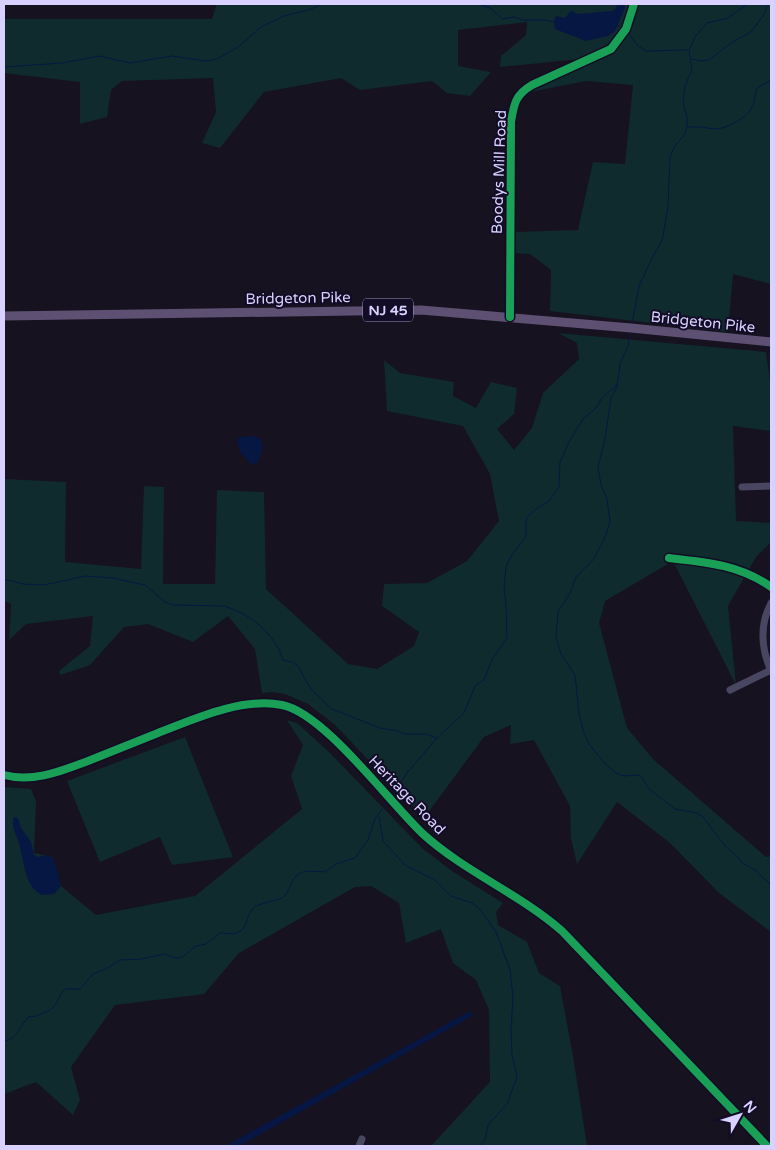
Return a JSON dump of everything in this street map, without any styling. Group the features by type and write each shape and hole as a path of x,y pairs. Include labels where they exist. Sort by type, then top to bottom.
{"main road":[{"name":"Bridgeton Pike","path":"4,316 421,310 771,342"}],"street":[{"name":"Boodys Mill Road","path":"510,317 511,122 515,103 522,92 532,85 610,49 626,29 634,4"},
{"path":"742,487 771,486"},
{"path":"669,558 727,566 753,575 771,587"},
{"path":"730,690 771,671 763,649 762,638 763,624 771,604"},
{"name":"Heritage Road","path":"4,775 22,778 42,776 204,716 234,708 269,704 294,708 312,720 355,761 418,829 443,850 535,910 562,931 767,1146"},
{"path":"359,1146 362,1139"}],"green space":[{"path":"217,4 771,4 771,284 733,274 728,332 550,311 551,270 530,254 515,253 515,232 578,230 593,162 625,164 633,85 586,81 530,92 580,59 500,67 501,56 526,35 527,22 458,30 458,66 491,72 470,96 447,93 432,81 360,90 341,78 264,92 220,148 202,143 216,112 213,78 122,81 111,90 107,117 80,124 80,82 4,73 4,19 212,19"},
{"path":"558,333 766,352 771,387 771,431 733,426 736,521 771,523 771,542 756,557 728,606 736,685 673,561 605,601 599,623 627,728 653,759 766,857 771,856 771,932 719,893 670,843 617,802 577,864 571,838 570,806 534,740 510,744 511,725 484,737 424,818 335,725 308,704 285,694 262,693 255,649 228,616 193,642 148,624 124,627 90,665 60,675 59,671 90,646 93,616 26,624 9,640 11,604 4,601 4,479 66,482 65,562 141,569 144,486 164,487 163,584 215,584 217,490 264,492 266,589 348,664 377,669 414,646 419,632 382,606 384,584 427,583 467,561 499,521 490,474 463,426 387,411 384,360 400,373 454,382 453,396 476,408 491,382 517,388 514,414 497,429 514,450 532,428 543,393 579,359 577,343"},
{"path":"287,720 297,723 330,753 422,848 452,871 503,903 496,912 498,925 527,942 539,973 560,986 587,1146 431,1146 490,1082 489,1010 476,980 453,963 441,929 406,943 399,903 371,886 355,887 239,953 204,994 115,1005 71,1067 80,1100 73,1115 36,1082 4,1094 4,787 31,789 36,801 34,853 52,857 61,886 96,915 195,896 302,809 291,776 303,745"},
{"path":"185,737 233,857 172,865 160,837 100,862 67,781"}],"water":[{"path":"618,4 625,4 625,8 615,31 608,36 586,41 555,29 554,21 556,16 565,18 571,11 578,14 612,11"},
{"path":"255,436 261,440 263,447 258,462 252,465 240,452 237,440 240,437"},
{"path":"14,817 18,818 21,828 31,842 34,855 38,857 48,855 54,859 61,886 54,894 42,895 36,891 29,881 14,828"},
{"path":"470,1011 472,1016 239,1146 225,1146"}],"waterway":[{"path":"4,67 62,63 99,56 130,63 172,56 206,61 217,59 238,47 261,27 284,16 322,4"},
{"path":"479,4 490,8 503,19 514,17 522,20 555,22"},
{"path":"632,324 639,286 662,241 668,207 670,157 675,146 685,134 687,126 687,117 683,103 685,86 692,69 689,50 695,37 707,23 728,18 747,4"},
{"path":"692,59 709,60 731,43 751,32 765,13 767,4"},
{"path":"616,24 623,29"},
{"path":"628,33 637,45 646,51 688,50"},
{"path":"688,127 720,129 736,122 746,115 752,107 757,88 771,80"},
{"path":"630,333 628,346 620,364 617,387 611,398 605,439 598,467 601,485 607,499 610,522 594,559 576,577 570,593 558,612 556,638 561,654 575,675 579,714 584,733 589,744 605,764 616,773 624,776 640,775 649,789 675,809 697,813 703,817 725,846 741,862 755,870 771,885"},
{"path":"392,796 407,773 437,738 464,713 475,686 484,680 492,659 507,638 504,588 506,567 510,558 526,536 526,520 536,509 549,501 559,487 560,462 570,440 583,419 617,385"},
{"path":"4,579 23,584 42,585 85,576 113,578 145,585 165,602 173,605 224,606 247,616 267,632 278,648 283,660 298,666 314,692 332,709 380,728 398,731 403,734 426,734 436,738"},
{"path":"4,1042 14,1037 28,1017 50,1010 56,1004 61,993 66,989 80,989 93,974 106,969 120,960 141,959 164,954 181,958 196,946 206,944 220,933 234,934 241,931 255,906 282,898 297,875 305,871 325,872 336,864 355,858 368,840 375,819 388,801"},
{"path":"379,816 383,841 405,865 435,880 451,896 472,903 480,909 496,932 510,970 513,997 512,1055 517,1077 507,1104 488,1125 485,1140 480,1146"}],"cycle path":[{"path":"510,317 511,122 516,100 522,92 532,85 611,49 626,29 634,4"},
{"path":"669,558 709,563 735,569 771,587"},
{"path":"4,775 26,778 47,775 187,722 235,707 267,703 282,705 299,712 317,724 356,760 409,820 439,848 546,918 562,931 767,1146"}]}
